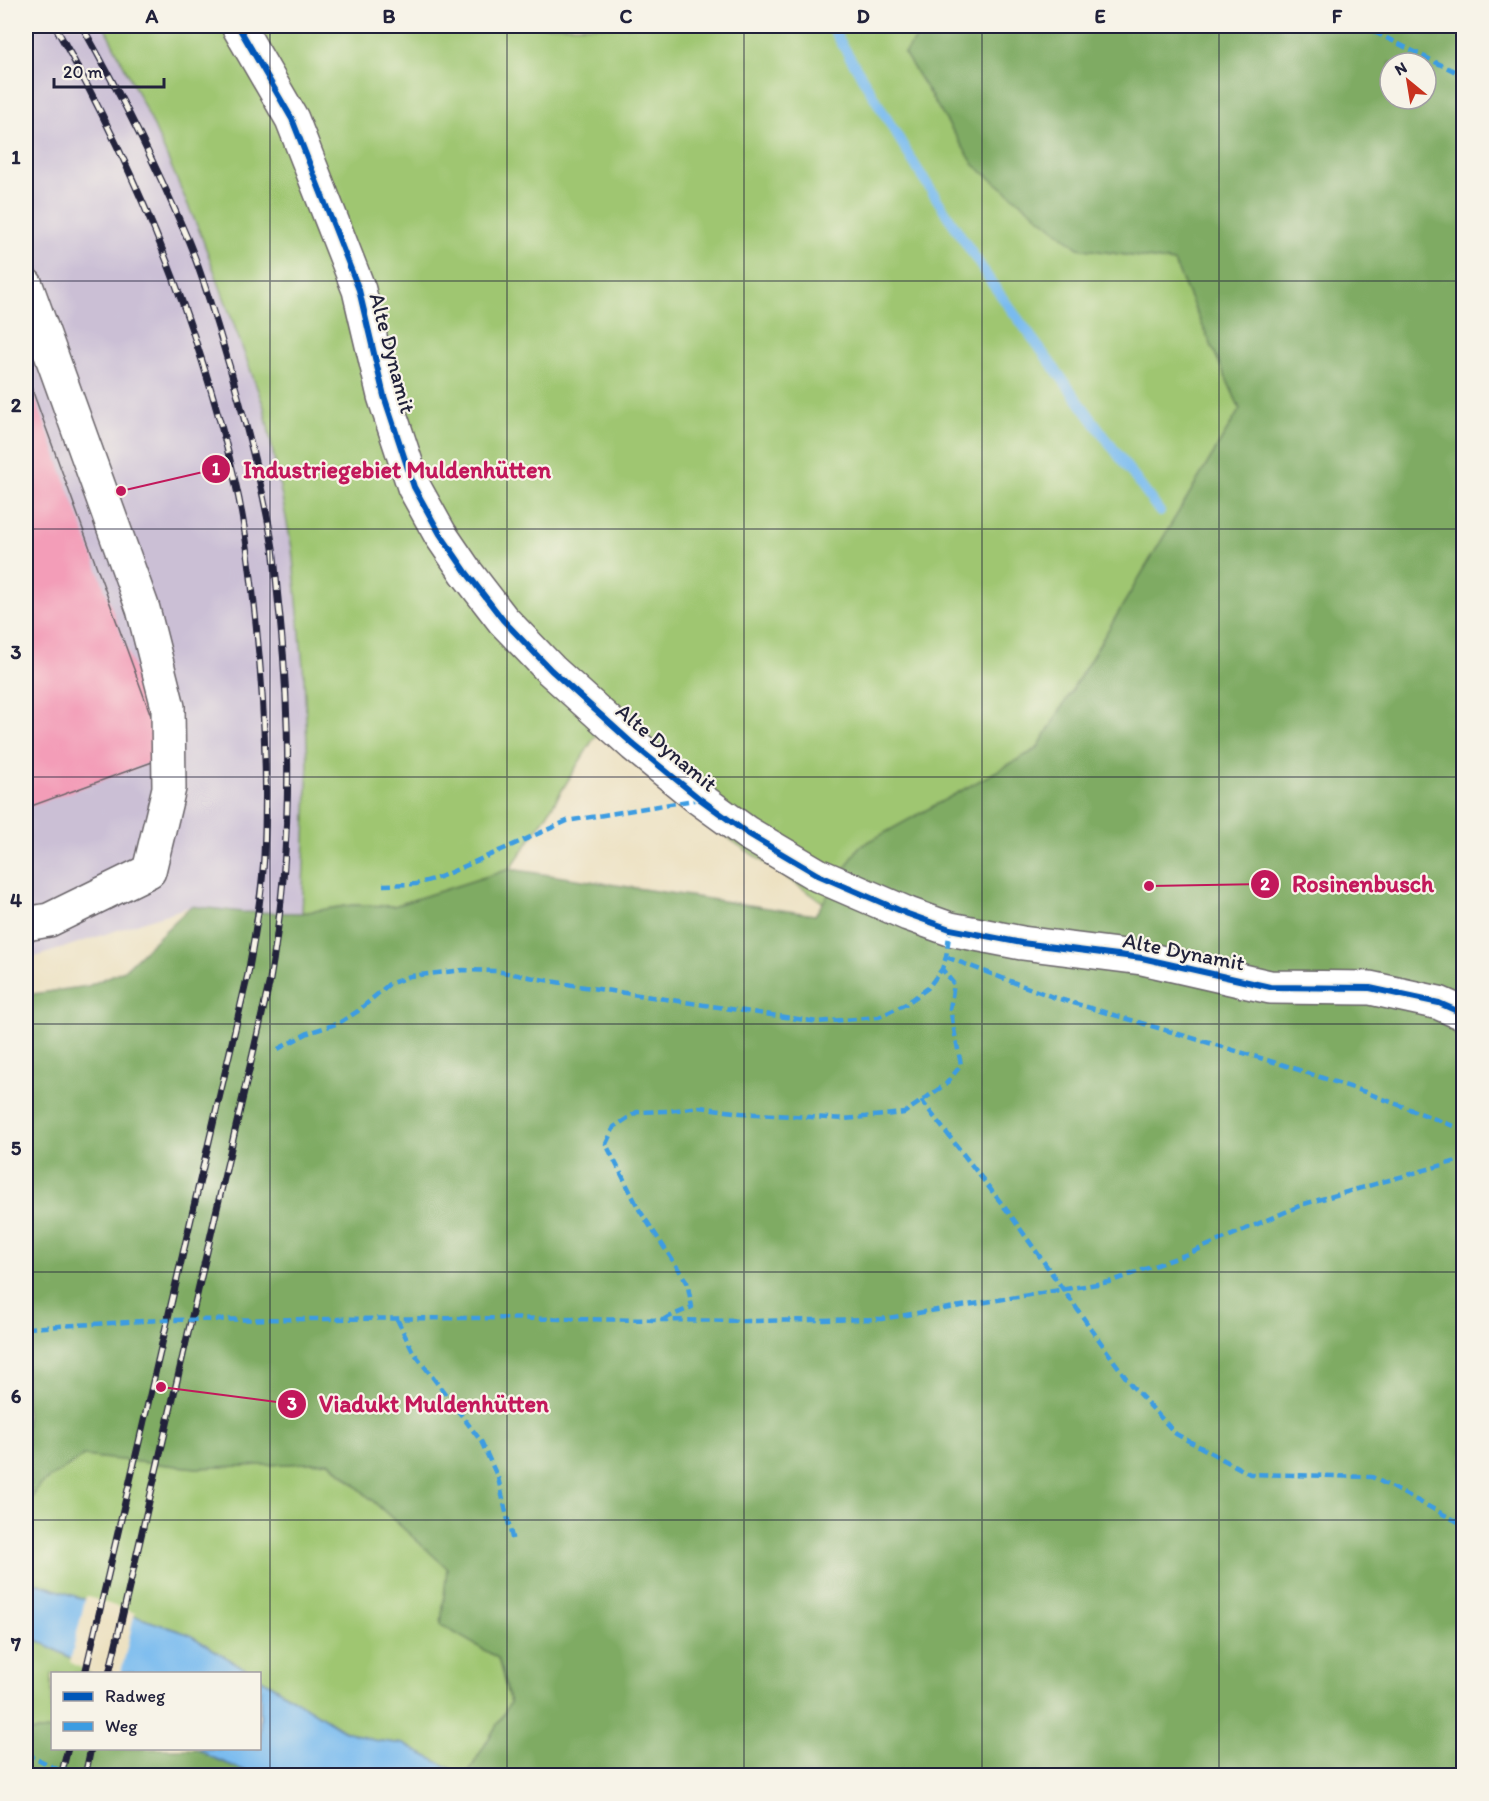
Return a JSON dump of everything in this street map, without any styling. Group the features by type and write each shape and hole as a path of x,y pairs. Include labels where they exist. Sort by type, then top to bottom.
{"street":[{"name":"Alte Dynamit","path":"238,26 292,119 358,290 384,396 414,487 440,534 503,620 551,670 634,746 747,833 818,875 908,914 950,929 1022,943 1142,958 1270,987 1370,988 1439,1003 1464,1014"},
{"path":"26,285 143,609 168,707 169,765 169,788 149,871 49,920 26,924"}],"shaded area":[{"path":"26,26 104,26 151,120 201,235 264,407 292,548 304,677 308,764 302,913 242,912 191,906 26,960"}],"green space":[{"path":"104,26 927,26 904,53 1078,248 1174,262 1240,409 1037,749 859,847 824,903 731,840 597,733 548,813 510,869 394,906 352,905 302,913 308,764 304,677 292,548 264,407 201,235 151,120"},
{"path":"927,26 1463,26 1463,1775 467,1775 510,1703 498,1658 441,1625 447,1568 330,1462 197,1468 83,1456 39,1485 26,1510 26,995 88,986 124,970 191,906 242,912 302,913 352,905 394,906 510,869 815,915 859,847 1037,749 1240,409 1174,262 1078,248 974,165 904,53"},
{"path":"83,1456 197,1468 329,1462 448,1568 441,1624 498,1658 510,1703 467,1775 403,1744 373,1740 343,1730 261,1679 261,1672 250,1672 188,1634 33,1582 26,1577 26,1510 39,1485"},
{"path":"26,1634 97,1672 51,1672 51,1730 26,1732"},
{"path":"51,1730 51,1750 200,1750 255,1775 26,1775 26,1732"}],"water":[{"path":"26,1577 33,1582 188,1634 250,1672 97,1672 26,1634"},
{"path":"261,1679 343,1730 373,1740 403,1744 463,1775 255,1775 200,1750 261,1750"}],"pier":[{"path":"86,1596 135,1613 121,1672 89,1672 70,1662"}],"building":[{"path":"26,373 166,757 26,808"}],"waterway":[{"path":"831,26 918,170 991,282 1160,512"}],"railway":[{"path":"55,26 112,134 161,247 203,362 220,421 239,499 248,552 261,681 265,768 263,871 248,974 85,1672"},
{"path":"82,26 138,132 188,240 205,287 236,390 259,480 273,548 284,662 288,753 286,844 270,980 109,1672"},
{"path":"61,1776 68,1750"},
{"path":"85,1776 91,1750"}],"marked path":[{"path":"1362,26 1464,76"},
{"path":"1457,73 1464,89"},
{"path":"383,885 416,884 440,877 567,821 700,799"},
{"path":"278,1049 308,1033 339,1023 358,1011 389,984 410,976 463,970 496,971 578,986 818,1022 879,1017 906,1004 928,988 942,969 950,929"},
{"path":"946,957 1053,997 1284,1065 1365,1092 1464,1130"},
{"path":"664,1319 692,1307 687,1282 640,1211 606,1144 614,1127 637,1112 700,1107 741,1113 844,1119 904,1113 946,1084 961,1065 950,1009 954,984 942,969"},
{"path":"921,1100 1009,1213 1131,1385 1176,1434 1250,1474 1372,1477 1464,1525"},
{"path":"26,1328 161,1320 473,1318 752,1321 881,1319 1109,1282 1190,1253 1304,1204 1464,1159"},
{"path":"397,1319 412,1350 481,1441 498,1478 513,1542"},
{"path":"26,1753 57,1769 97,1776"}],"cycle path":[{"path":"238,26 292,119 359,290 384,396 414,487 440,534 503,620 551,670 634,745 700,799 747,833 818,875 908,914 950,929 1022,943 1142,958 1270,987 1370,988 1439,1003 1464,1014"}],"place":[{"name":"Industriegebiet Muldenhütten","path":"121,491"},
{"name":"Rosinenbusch","path":"1149,886"},
{"name":"Viadukt Muldenhütten","path":"161,1387"}]}
